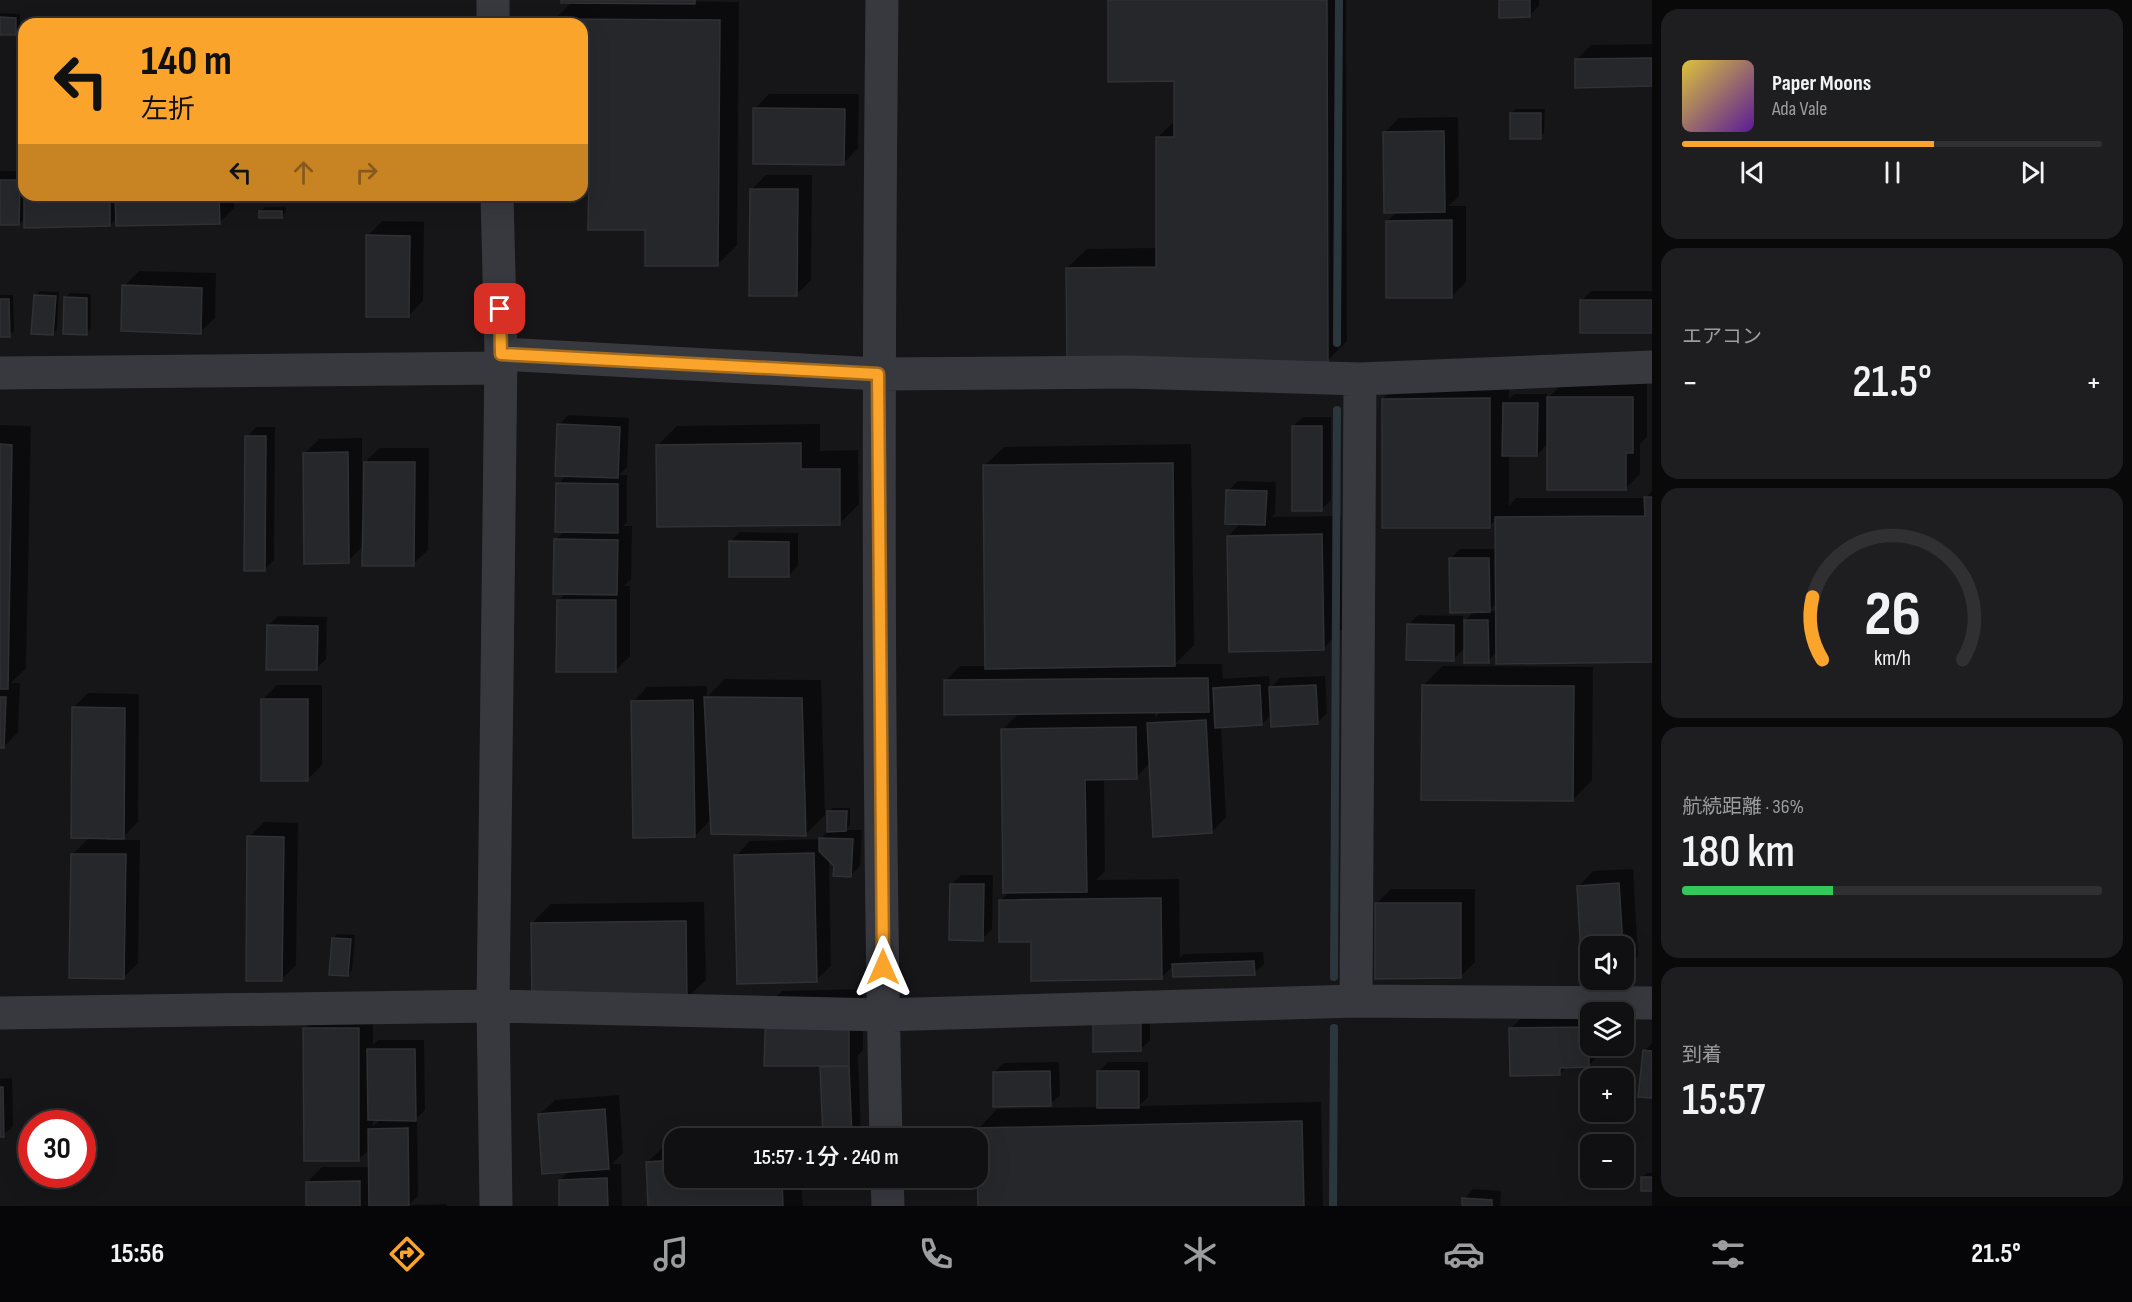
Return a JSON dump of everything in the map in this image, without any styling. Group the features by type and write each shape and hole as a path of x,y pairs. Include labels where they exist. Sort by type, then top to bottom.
{"street":[{"path":"493,0 493,18"},
{"path":"882,0 878,374 886,1128"},
{"path":"496,1206 493,1006 500,361 497,201"},
{"path":"0,373 500,361 878,374 1128,372 1360,380 1652,367"},
{"path":"1356,1001 1360,380"},
{"path":"0,1013 493,1006 883,1015 1356,1001 1652,1003"},
{"path":"887,1188 888,1206"}],"building":[{"path":"561,0 695,0 695,4 561,3"},
{"path":"1108,0 1327,0 1328,362 1067,364 1066,268 1156,267 1156,137 1174,137 1174,81 1108,82"},
{"path":"1499,0 1530,0 1530,17 1499,18"},
{"path":"0,17 16,18 16,35 0,35"},
{"path":"588,19 720,20 718,266 645,266 645,230 588,230"},
{"path":"1652,58 1652,86 1575,88 1575,59"},
{"path":"753,108 845,109 844,165 753,164"},
{"path":"1510,113 1541,113 1541,139 1510,139"},
{"path":"1444,131 1445,212 1384,213 1383,132"},
{"path":"0,180 18,180 19,225 0,225"},
{"path":"750,189 798,189 797,296 749,296"},
{"path":"24,201 110,201 110,226 24,228"},
{"path":"115,201 219,201 220,224 116,226"},
{"path":"259,211 282,211 282,218 259,218"},
{"path":"1452,220 1452,298 1386,298 1386,221"},
{"path":"366,235 410,236 409,317 366,317"},
{"path":"122,285 202,288 201,334 121,331"},
{"path":"34,295 56,296 53,335 31,334"},
{"path":"64,297 87,298 87,335 63,334"},
{"path":"0,299 9,299 10,337 0,337"},
{"path":"1580,300 1652,300 1652,333 1580,333"},
{"path":"1547,397 1633,397 1633,453 1626,453 1626,490 1547,490"},
{"path":"1490,398 1490,528 1382,528 1382,399"},
{"path":"1503,403 1538,403 1537,456 1502,456"},
{"path":"557,424 620,427 618,478 555,476"},
{"path":"1292,426 1322,426 1322,511 1292,511"},
{"path":"245,436 266,436 265,571 244,571"},
{"path":"801,443 801,469 840,469 840,525 657,527 656,445"},
{"path":"0,444 12,445 8,689 0,689"},
{"path":"348,452 349,563 304,564 303,453"},
{"path":"364,462 415,462 414,566 362,566"},
{"path":"1173,463 1175,666 985,669 983,465"},
{"path":"556,483 618,484 618,533 555,532"},
{"path":"1226,490 1267,491 1265,525 1225,524"},
{"path":"1644,497 1652,497 1652,662 1496,664 1495,517 1645,516"},
{"path":"1322,534 1324,650 1229,652 1227,536"},
{"path":"554,539 618,540 617,595 553,594"},
{"path":"729,541 789,542 789,577 729,577"},
{"path":"1449,558 1489,558 1490,612 1450,613"},
{"path":"557,600 616,600 616,672 556,672"},
{"path":"1464,620 1488,620 1489,663 1464,663"},
{"path":"1407,624 1454,625 1454,661 1406,660"},
{"path":"267,625 318,626 317,670 266,670"},
{"path":"1208,678 1209,712 944,715 944,680"},
{"path":"1260,685 1262,725 1215,728 1213,688"},
{"path":"1316,685 1318,724 1271,727 1269,687"},
{"path":"1422,685 1574,686 1573,801 1421,800"},
{"path":"0,697 6,697 4,748 0,748"},
{"path":"704,697 802,698 806,836 711,834"},
{"path":"261,699 308,699 308,781 261,781"},
{"path":"693,700 695,837 633,838 631,701"},
{"path":"72,707 125,708 124,839 71,838"},
{"path":"1206,720 1212,833 1153,837 1147,723"},
{"path":"1136,727 1137,779 1085,780 1087,892 1003,893 1001,729"},
{"path":"827,811 847,811 846,831 827,832"},
{"path":"247,836 284,837 282,981 246,981"},
{"path":"819,838 853,839 851,877 833,876 834,866 819,851"},
{"path":"814,853 817,982 737,984 734,855"},
{"path":"71,854 126,854 124,979 69,978"},
{"path":"1619,883 1622,936 1580,936 1580,939 1577,886"},
{"path":"950,884 984,884 983,941 949,940"},
{"path":"1161,898 1162,979 1031,981 1031,942 999,942 999,900"},
{"path":"1375,903 1461,903 1461,978 1375,979"},
{"path":"686,921 687,1001 532,1002 531,923"},
{"path":"332,938 351,939 348,976 329,975"},
{"path":"1254,961 1255,975 1173,977 1172,964"},
{"path":"849,1003 849,1066 764,1066 766,1005"},
{"path":"1093,1018 1141,1018 1141,1051 1093,1052"},
{"path":"1580,1027 1580,1056 1589,1056 1589,1067 1560,1068 1560,1075 1510,1076 1509,1028"},
{"path":"303,1028 359,1028 359,1161 304,1161"},
{"path":"367,1049 415,1049 416,1121 368,1120"},
{"path":"1643,1050 1652,1051 1652,1098 1638,1097"},
{"path":"849,1066 852,1128 823,1128 820,1067"},
{"path":"1050,1071 1051,1106 993,1107 993,1072"},
{"path":"1097,1071 1139,1071 1139,1108 1097,1108"},
{"path":"0,1087 3,1087 4,1137 0,1137"},
{"path":"605,1109 609,1169 542,1174 538,1114"},
{"path":"1302,1121 1304,1206 978,1206 978,1188 988,1188 988,1128 976,1128"},
{"path":"408,1128 409,1206 369,1206 368,1129"},
{"path":"664,1161 664,1188 782,1188 783,1206 648,1206 646,1162"},
{"path":"1641,1177 1652,1177 1652,1191 1641,1191"},
{"path":"607,1178 608,1206 559,1206 559,1180"},
{"path":"360,1181 360,1206 306,1206 306,1182"},
{"path":"1462,1198 1492,1200 1492,1206 1462,1206"}],"waterway":[{"path":"1337,343 1339,0"},
{"path":"1334,977 1337,410"},
{"path":"1333,1206 1334,1028"}],"route":[{"path":"500,309 501,354 878,374 883,967"}]}
